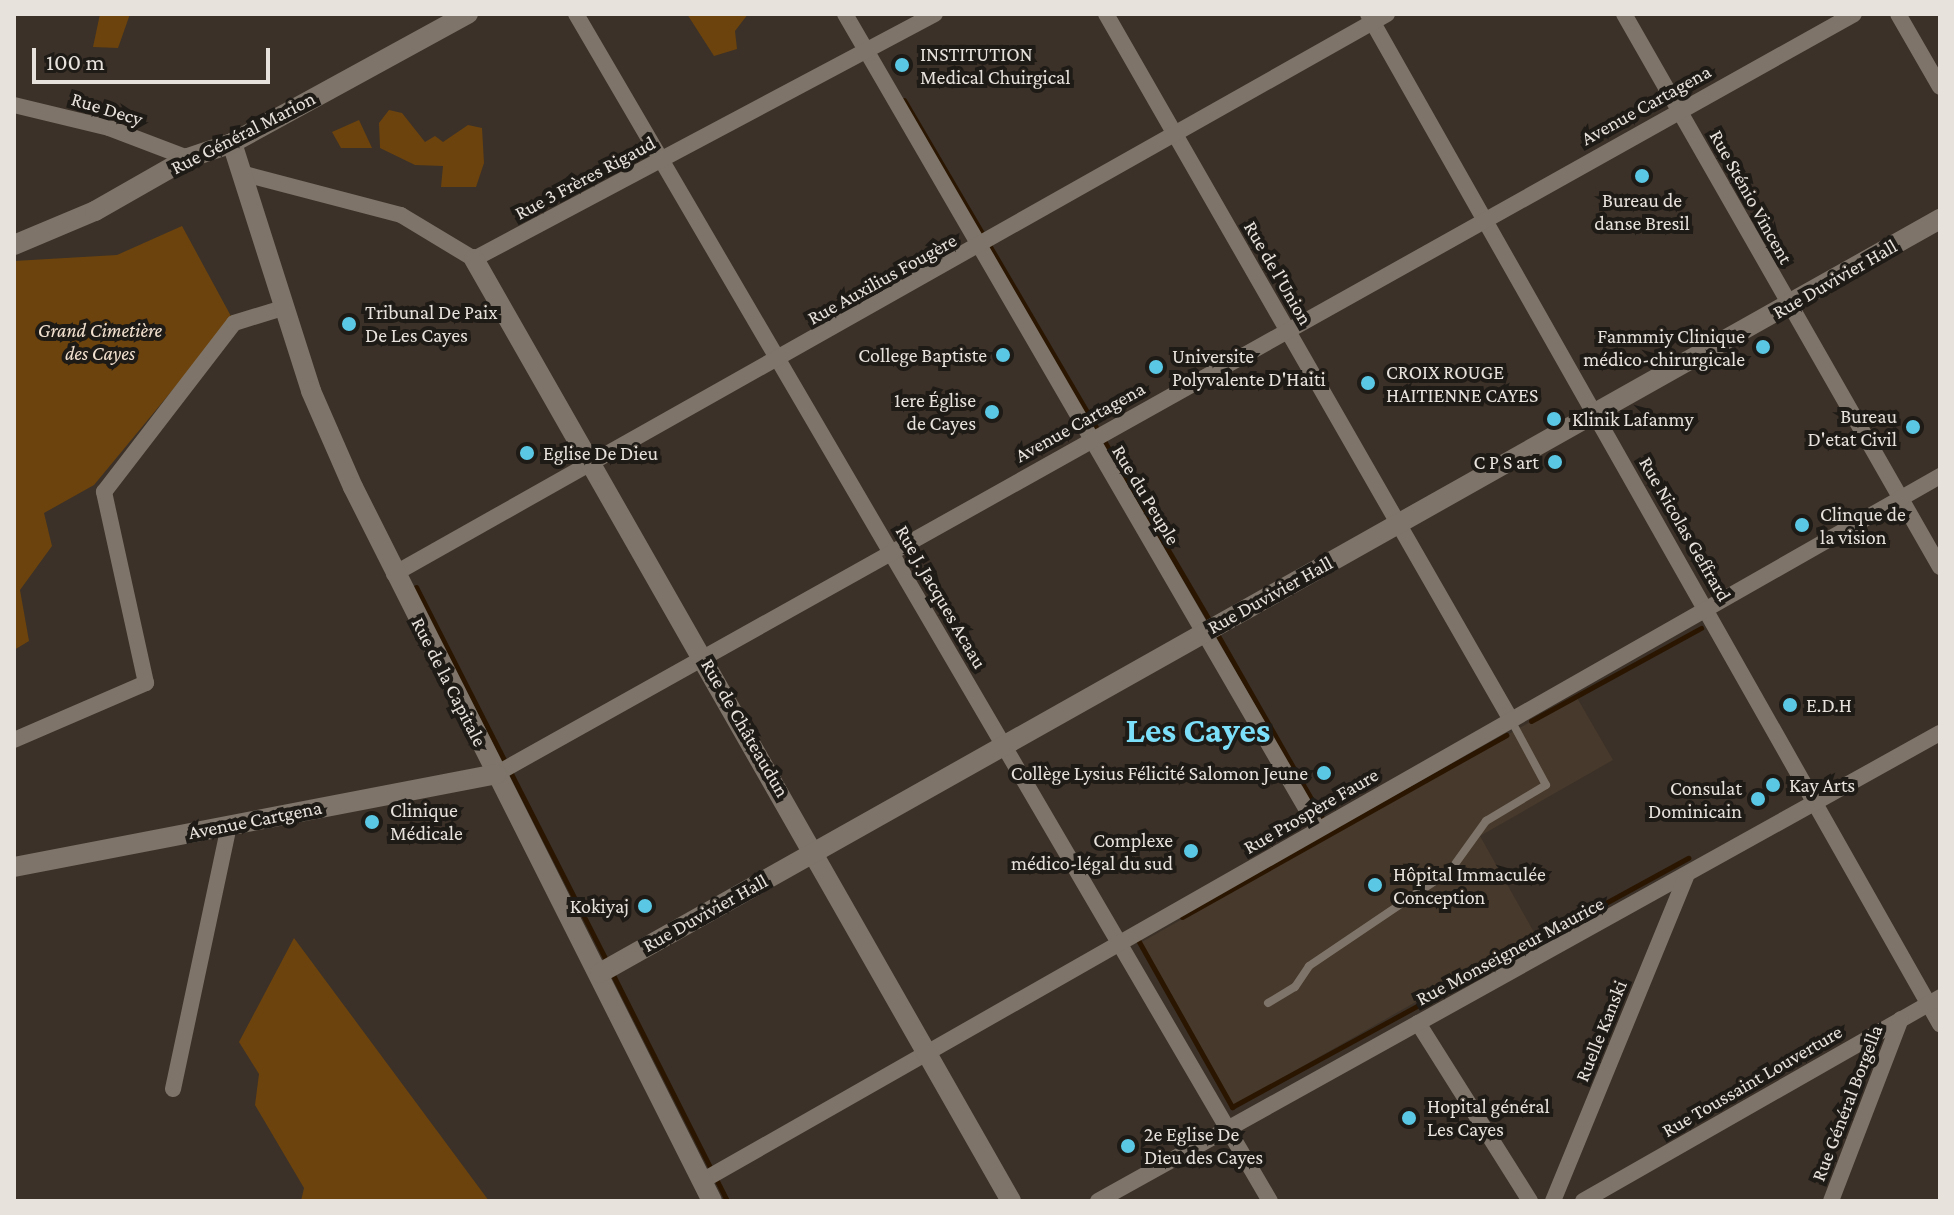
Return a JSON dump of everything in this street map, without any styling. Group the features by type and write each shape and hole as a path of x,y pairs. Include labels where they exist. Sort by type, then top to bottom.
{"street":[{"name":"Rue Général Marion","path":"14,245 95,211 188,158 232,143 468,14"},
{"name":"Rue J. Jacques Acaau","path":"576,14 666,159 782,357 1002,745 1270,1201"},
{"name":"Rue du Peuple","path":"845,14 1318,829"},
{"name":"Rue 3 Frères Rigaud","path":"474,259 935,14"},
{"name":"Rue de l'Union","path":"1106,14 1511,720"},
{"name":"Rue Sténio Vincent","path":"1624,14 1940,567"},
{"name":"Avenue Cartagena","path":"496,774 706,660 892,551 1485,216 1854,14"},
{"path":"1898,14 1940,87"},
{"name":"Rue Auxilius Fougère","path":"394,574 981,247 1376,17"},
{"name":"Rue Nicolas Geffrard","path":"1376,17 1815,806 1934,1000 1940,1024"},
{"name":"Rue Decy","path":"14,105 188,158"},
{"name":"Rue de la Capitale","path":"232,143 311,391 394,574 600,973 712,1201"},
{"path":"241,173 401,215 474,259"},
{"name":"Rue Duvivier Hall","path":"600,973 1940,219"},
{"name":"Rue de Châteaudun","path":"474,259 587,467 706,660 1011,1201"},
{"path":"14,740 146,683 104,492 234,323 286,307"},
{"name":"Rue Prospère Faure","path":"702,1181 1940,476"},
{"name":"Rue Monseigneur Maurice","path":"1098,1201 1815,806 1940,733"},
{"name":"Avenue Cartgena","path":"14,867 496,774"},
{"path":"173,1089 229,825"},
{"name":"Ruelle Kanski","path":"1553,1201 1686,877"},
{"name":"Rue Toussaint Louverture","path":"1583,1201 1934,1000"},
{"name":"Rue Général Borgella","path":"1831,1201 1901,1019"},
{"path":"1418,1023 1530,1201"}],"lane":[{"path":"1268,1003 1295,987 1309,966 1450,871 1486,821 1546,785 1511,720"}],"shaded area":[{"name":"Hôpital Immaculée Conception","path":"1576,696 1613,760 1480,836 1535,934 1233,1106 1140,943"}],"green space":[{"path":"100,14 130,14 118,48 93,47"},
{"path":"687,14 748,14 735,31 737,49 714,56"},
{"path":"389,110 402,113 425,142 435,136 443,142 468,125 482,128 484,163 476,187 441,187 443,166 415,165 380,148 379,123"},
{"path":"359,120 372,148 341,148 332,132"},
{"name":"Grand Cimetière des Cayes","path":"182,226 232,318 94,485 44,513 52,546 20,590 29,641 14,650 14,261 117,255"},
{"path":"294,938 489,1201 301,1201 304,1188 255,1105 259,1074 239,1042"}],"waterway":[{"path":"904,100 1211,623"},
{"path":"416,587 608,964"},
{"path":"1531,721 1701,628"},
{"path":"1216,632 1324,821"},
{"path":"1182,917 1506,735"},
{"path":"1138,940 1232,1107 1688,858"},
{"path":"612,973 727,1201"}],"place":[{"name":"INSTITUTION Medical Chuirgical","path":"902,65"},
{"name":"Bureau de danse Bresil","path":"1642,176"},
{"name":"Tribunal De Paix De Les Cayes","path":"349,324"},
{"name":"Fanmmiy Clinique médico-chirurgicale","path":"1763,347"},
{"name":"College Baptiste","path":"1003,355"},
{"name":"Universite Polyvalente D'Haiti","path":"1156,367"},
{"name":"CROIX ROUGE HAITIENNE CAYES","path":"1368,383"},
{"name":"1ere Église de Cayes","path":"992,412"},
{"name":"Klinik Lafanmy","path":"1554,419"},
{"name":"Bureau D'etat Civil","path":"1913,427"},
{"name":"Eglise De Dieu","path":"527,453"},
{"name":"C P S art","path":"1555,462"},
{"name":"Clinque de la vision","path":"1802,525"},
{"name":"E.D.H","path":"1790,705"},
{"name":"Collège Lysius Félicité Salomon Jeune","path":"1324,773"},
{"name":"Kay Arts","path":"1773,785"},
{"name":"Consulat Dominicain","path":"1758,799"},
{"name":"Clinique Médicale","path":"372,822"},
{"name":"Complexe médico-légal du sud","path":"1191,851"},
{"name":"Hôpital Immaculée Conception","path":"1375,885"},
{"name":"Kokiyaj","path":"645,906"},
{"name":"Hopital général Les Cayes","path":"1409,1118"},
{"name":"2e Eglise De Dieu des Cayes","path":"1128,1146"}],"district":[{"name":"Les Cayes","path":"1198,731"}]}
